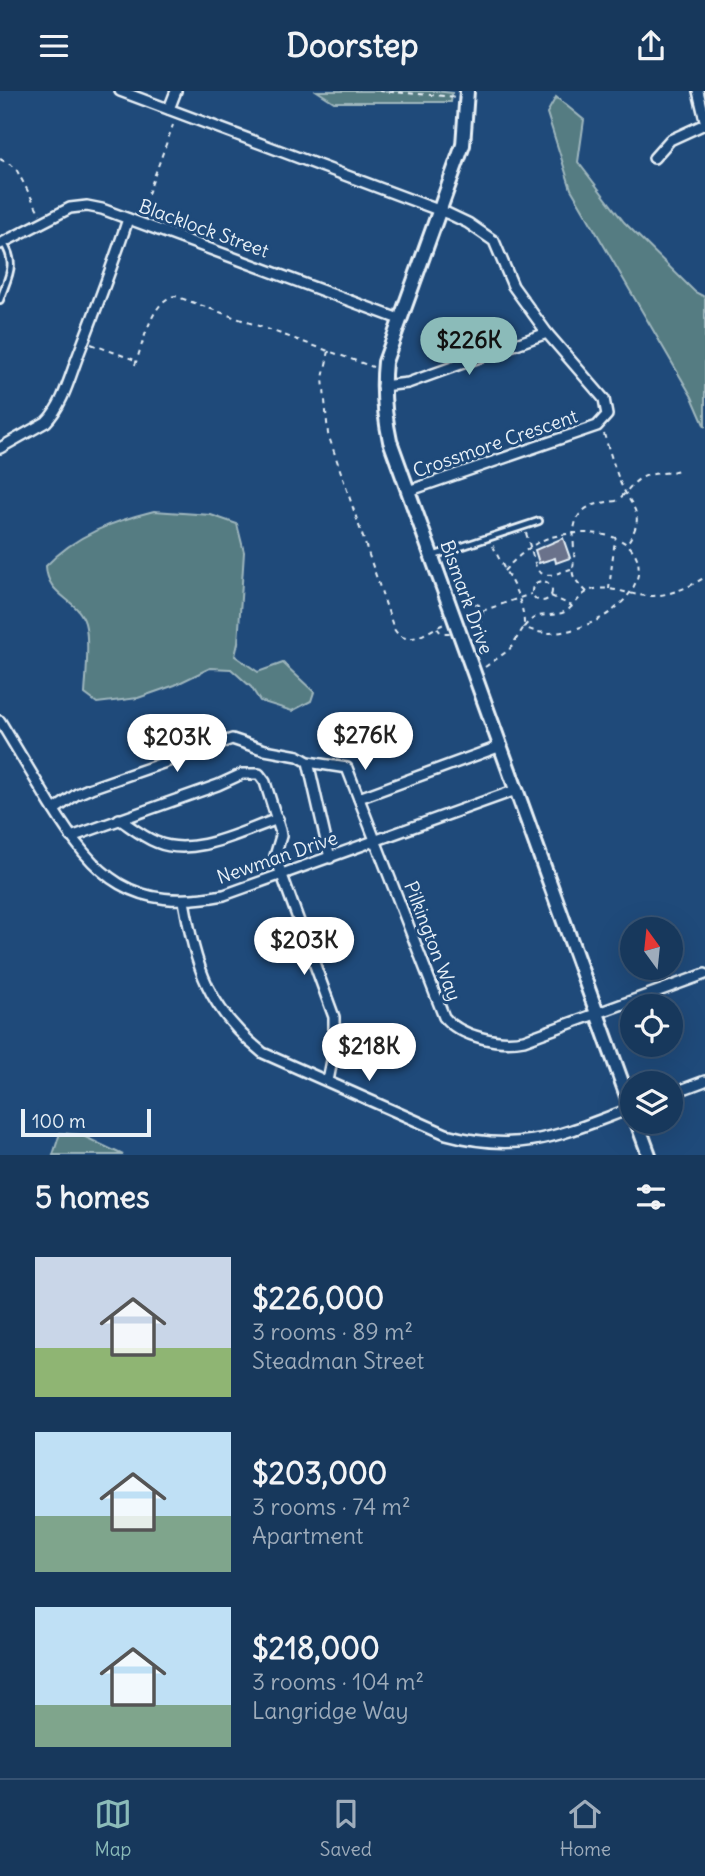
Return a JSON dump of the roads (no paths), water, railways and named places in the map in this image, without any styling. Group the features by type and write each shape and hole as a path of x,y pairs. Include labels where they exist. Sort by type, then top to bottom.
{"street":[{"name":"Crossmore Crescent","path":"120,91 468,223 494,241 513,286 547,333 604,399 607,415 597,426 408,491"},
{"path":"169,109 176,91"},
{"path":"654,158 670,140 705,122 698,91"},
{"name":"Bismark Drive","path":"467,94 463,145 399,319 384,371 384,416 390,441 432,556 453,627 474,671 620,1076"},
{"name":"Blacklock Street","path":"1,243 70,208 87,206 399,319"},
{"path":"0,448 52,416 133,221"},
{"path":"382,386 408,383 547,333"},
{"name":"Newman Drive","path":"0,721 79,850 108,878 144,894 184,901 224,895 516,790"},
{"path":"54,810 91,788 232,739 265,750 298,755 308,762 347,768 377,841"},
{"path":"359,798 501,746"},
{"path":"308,762 330,857"},
{"path":"71,837 251,772 259,773 265,782 278,819 281,836 275,856 334,1017 334,1050 328,1081"},
{"path":"119,819 157,843 174,847 205,843 278,819"},
{"name":"Pilkington Way","path":"377,841 439,1008 449,1023 484,1039 511,1043 597,1013"},
{"path":"184,901 193,950 202,974 228,1021 263,1053 446,1134 475,1143 519,1145 538,1142 620,1113"},
{"path":"597,1013 705,974"},
{"path":"683,1089 705,1081"},
{"path":"641,1134 649,1155"}],"lane":[{"path":"0,300 13,264 10,253 1,243"},
{"path":"432,556 539,521"}]}
